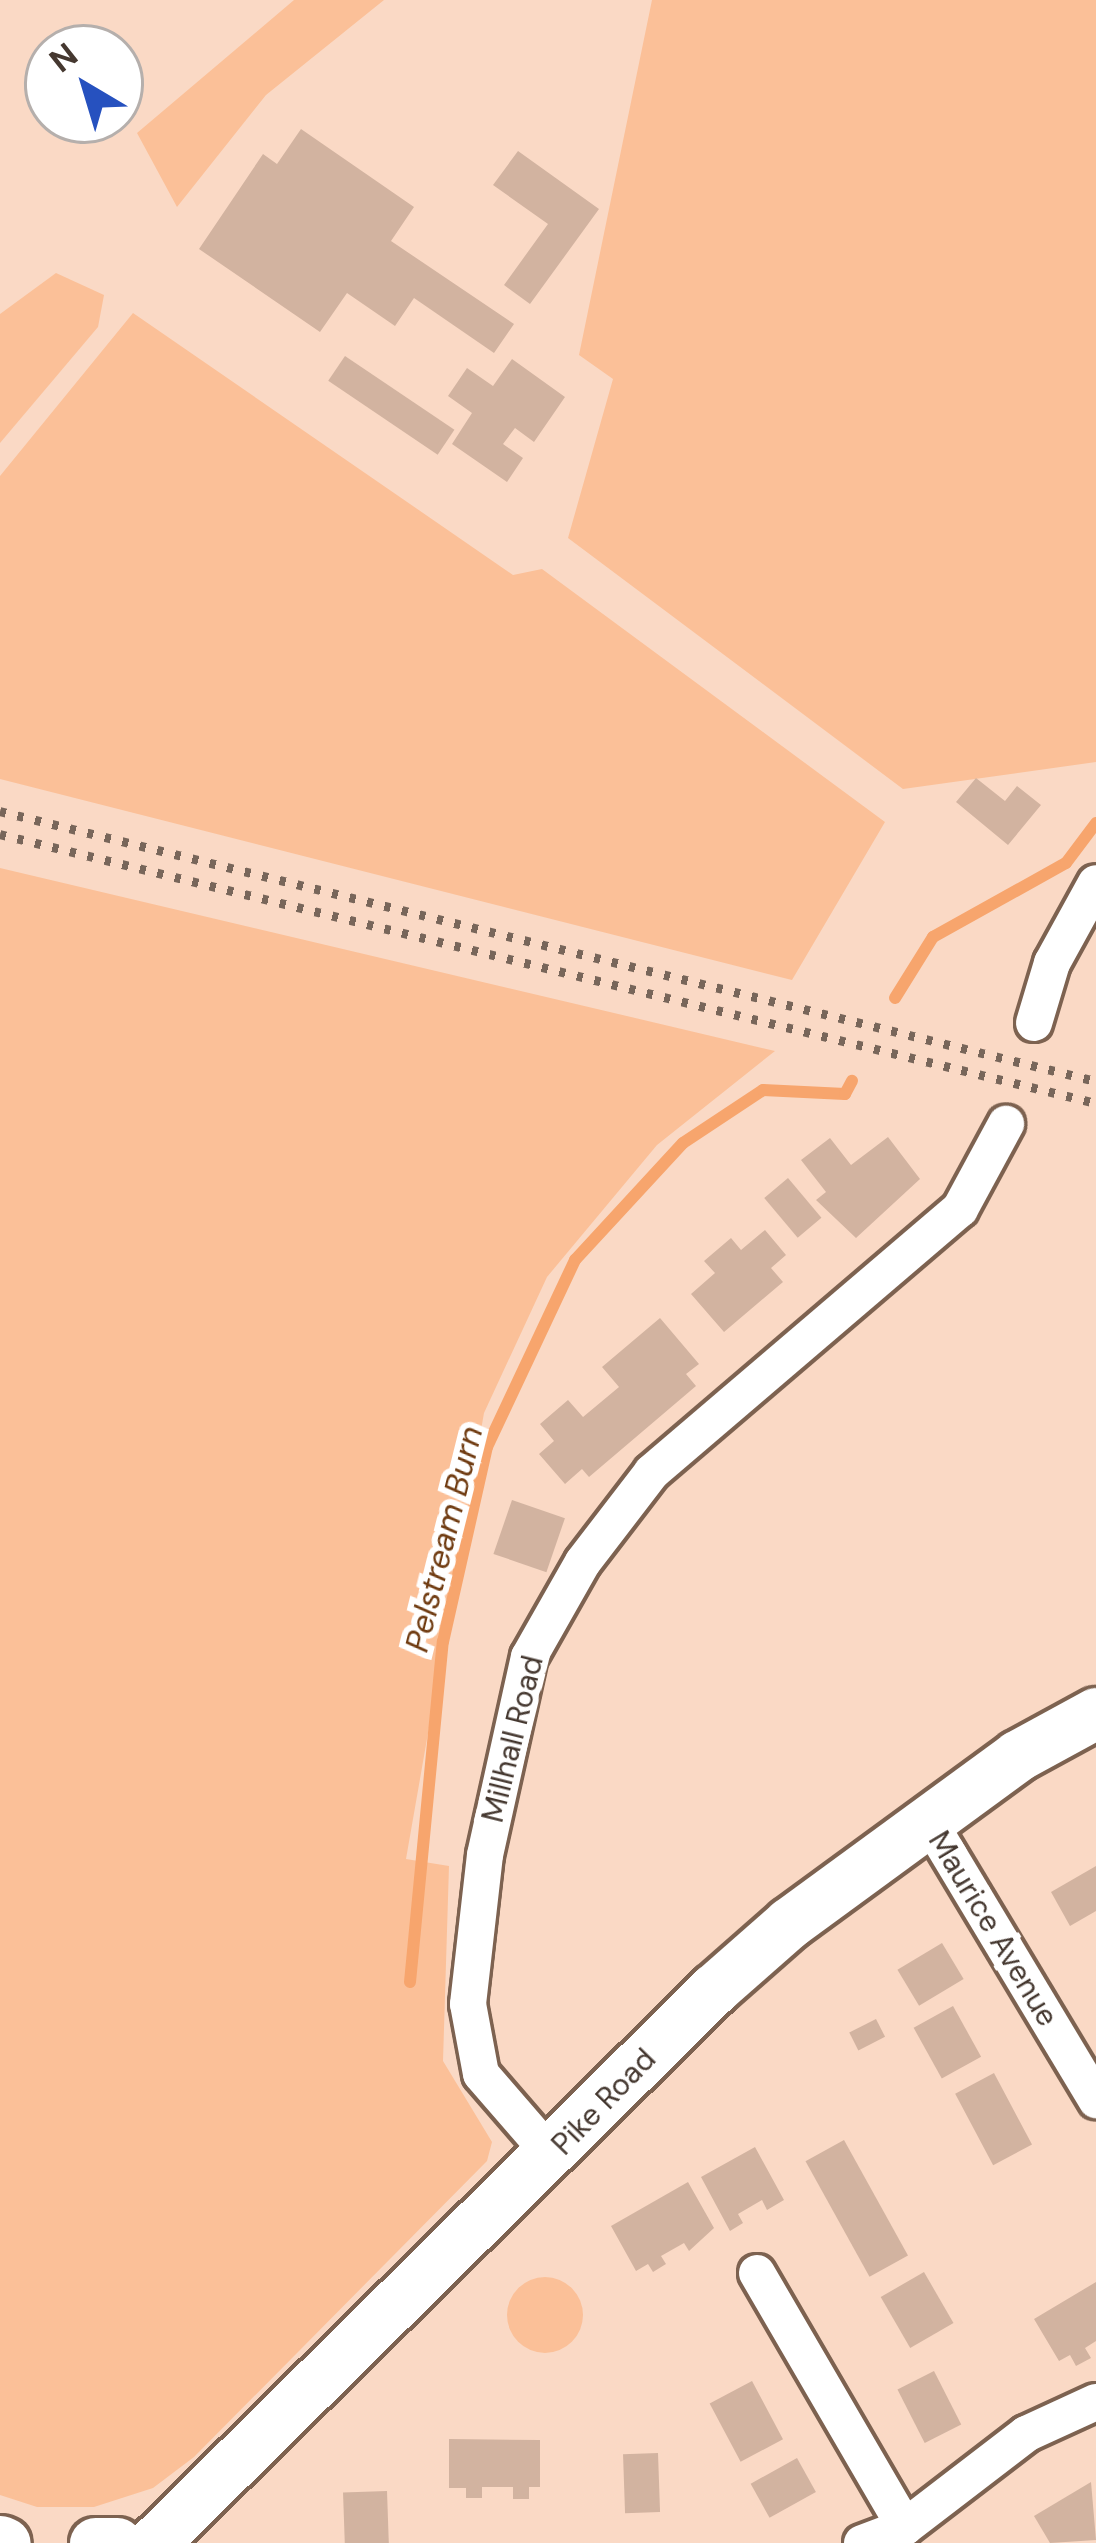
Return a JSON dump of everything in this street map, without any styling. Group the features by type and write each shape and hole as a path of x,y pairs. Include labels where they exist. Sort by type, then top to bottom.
{"street":[{"path":"1034,1023 1052,963 1096,884"},
{"name":"Millhall Road","path":"552,2156 481,2074 468,2004 485,1855 529,1657 583,1562 652,1472 960,1209 1006,1124"},
{"name":"Pike Road","path":"153,2543 552,2156 714,1989 928,1820 1017,1756 1096,1713"},
{"name":"Maurice Avenue","path":"928,1820 1096,2100"},
{"path":"757,2273 905,2528"},
{"path":"862,2543 905,2528 1026,2434 1096,2402"},
{"path":"95,2543 117,2543"}],"shaded area":[{"path":"294,0 384,0 266,95 177,207 143,144 144,127"},
{"path":"652,0 1096,0 1096,762 903,789 568,538 613,379 579,355"},
{"path":"56,273 104,295 98,327 0,443 0,314"},
{"path":"133,313 513,575 542,569 885,822 792,980 0,779 0,476"},
{"path":"0,868 775,1051 657,1145 547,1277 484,1413 406,1859 449,1866 443,2061 492,2142 487,2161 194,2457 153,2488 94,2507 37,2507 0,2495"},
{"path":"545,2277 572,2288 583,2315 572,2342 545,2353 518,2342 507,2315 518,2288"}],"building":[{"path":"301,129 414,207 391,241 514,324 494,353 414,298 395,326 347,293 320,332 199,249 263,154 277,164"},
{"path":"518,151 599,209 530,304 504,285 548,224 493,185"},
{"path":"345,356 454,430 438,455 328,381"},
{"path":"512,359 565,397 534,442 515,428 503,444 523,458 507,482 452,444 472,413 448,396 467,368 493,386"},
{"path":"976,778 1005,801 1017,786 1041,805 1008,845 956,802"},
{"path":"888,1137 920,1179 856,1238 816,1200 826,1192 801,1160 830,1138 851,1165"},
{"path":"788,1178 821,1218 798,1238 764,1198"},
{"path":"765,1230 786,1255 771,1268 783,1282 724,1332 691,1294 715,1273 704,1261 731,1238 741,1250"},
{"path":"660,1318 699,1364 686,1374 696,1386 589,1477 582,1469 565,1484 539,1454 554,1441 540,1424 568,1400 583,1417 619,1387 602,1367"},
{"path":"512,1500 565,1518 546,1572 493,1554"},
{"path":"1096,1866 1096,1911 1070,1926 1051,1892"},
{"path":"942,1943 964,1979 919,2006 897,1970"},
{"path":"953,2006 981,2057 942,2079 914,2028"},
{"path":"876,2019 885,2037 858,2050 849,2033"},
{"path":"994,2073 1032,2145 993,2165 955,2094"},
{"path":"844,2140 908,2255 870,2277 806,2161"},
{"path":"755,2147 784,2200 767,2210 762,2200 738,2214 743,2223 730,2231 701,2177"},
{"path":"688,2182 714,2228 689,2251 684,2243 661,2256 666,2264 653,2272 648,2264 636,2271 611,2226"},
{"path":"924,2272 954,2323 910,2348 881,2297"},
{"path":"1096,2282 1096,2341 1085,2348 1091,2358 1076,2366 1070,2355 1059,2361 1034,2319"},
{"path":"934,2371 961,2424 925,2443 897,2390"},
{"path":"752,2381 783,2439 741,2462 710,2404"},
{"path":"449,2439 540,2440 540,2487 529,2487 529,2499 513,2499 513,2487 482,2487 482,2498 466,2498 466,2488 449,2488"},
{"path":"658,2453 660,2512 625,2513 623,2454"},
{"path":"797,2458 816,2492 770,2518 751,2484"},
{"path":"1091,2482 1096,2540 1050,2543 1034,2516"},
{"path":"387,2491 389,2543 345,2543 343,2493"}],"waterway":[{"name":"Pelstream Burn","path":"895,998 933,937 1066,863 1096,823"},
{"name":"Pelstream Burn","path":"410,1982 443,1642 487,1447 575,1260 683,1143 763,1090 845,1094 852,1081"}],"railway":[{"path":"0,811 1096,1081"},
{"path":"0,834 1096,1103"}]}
